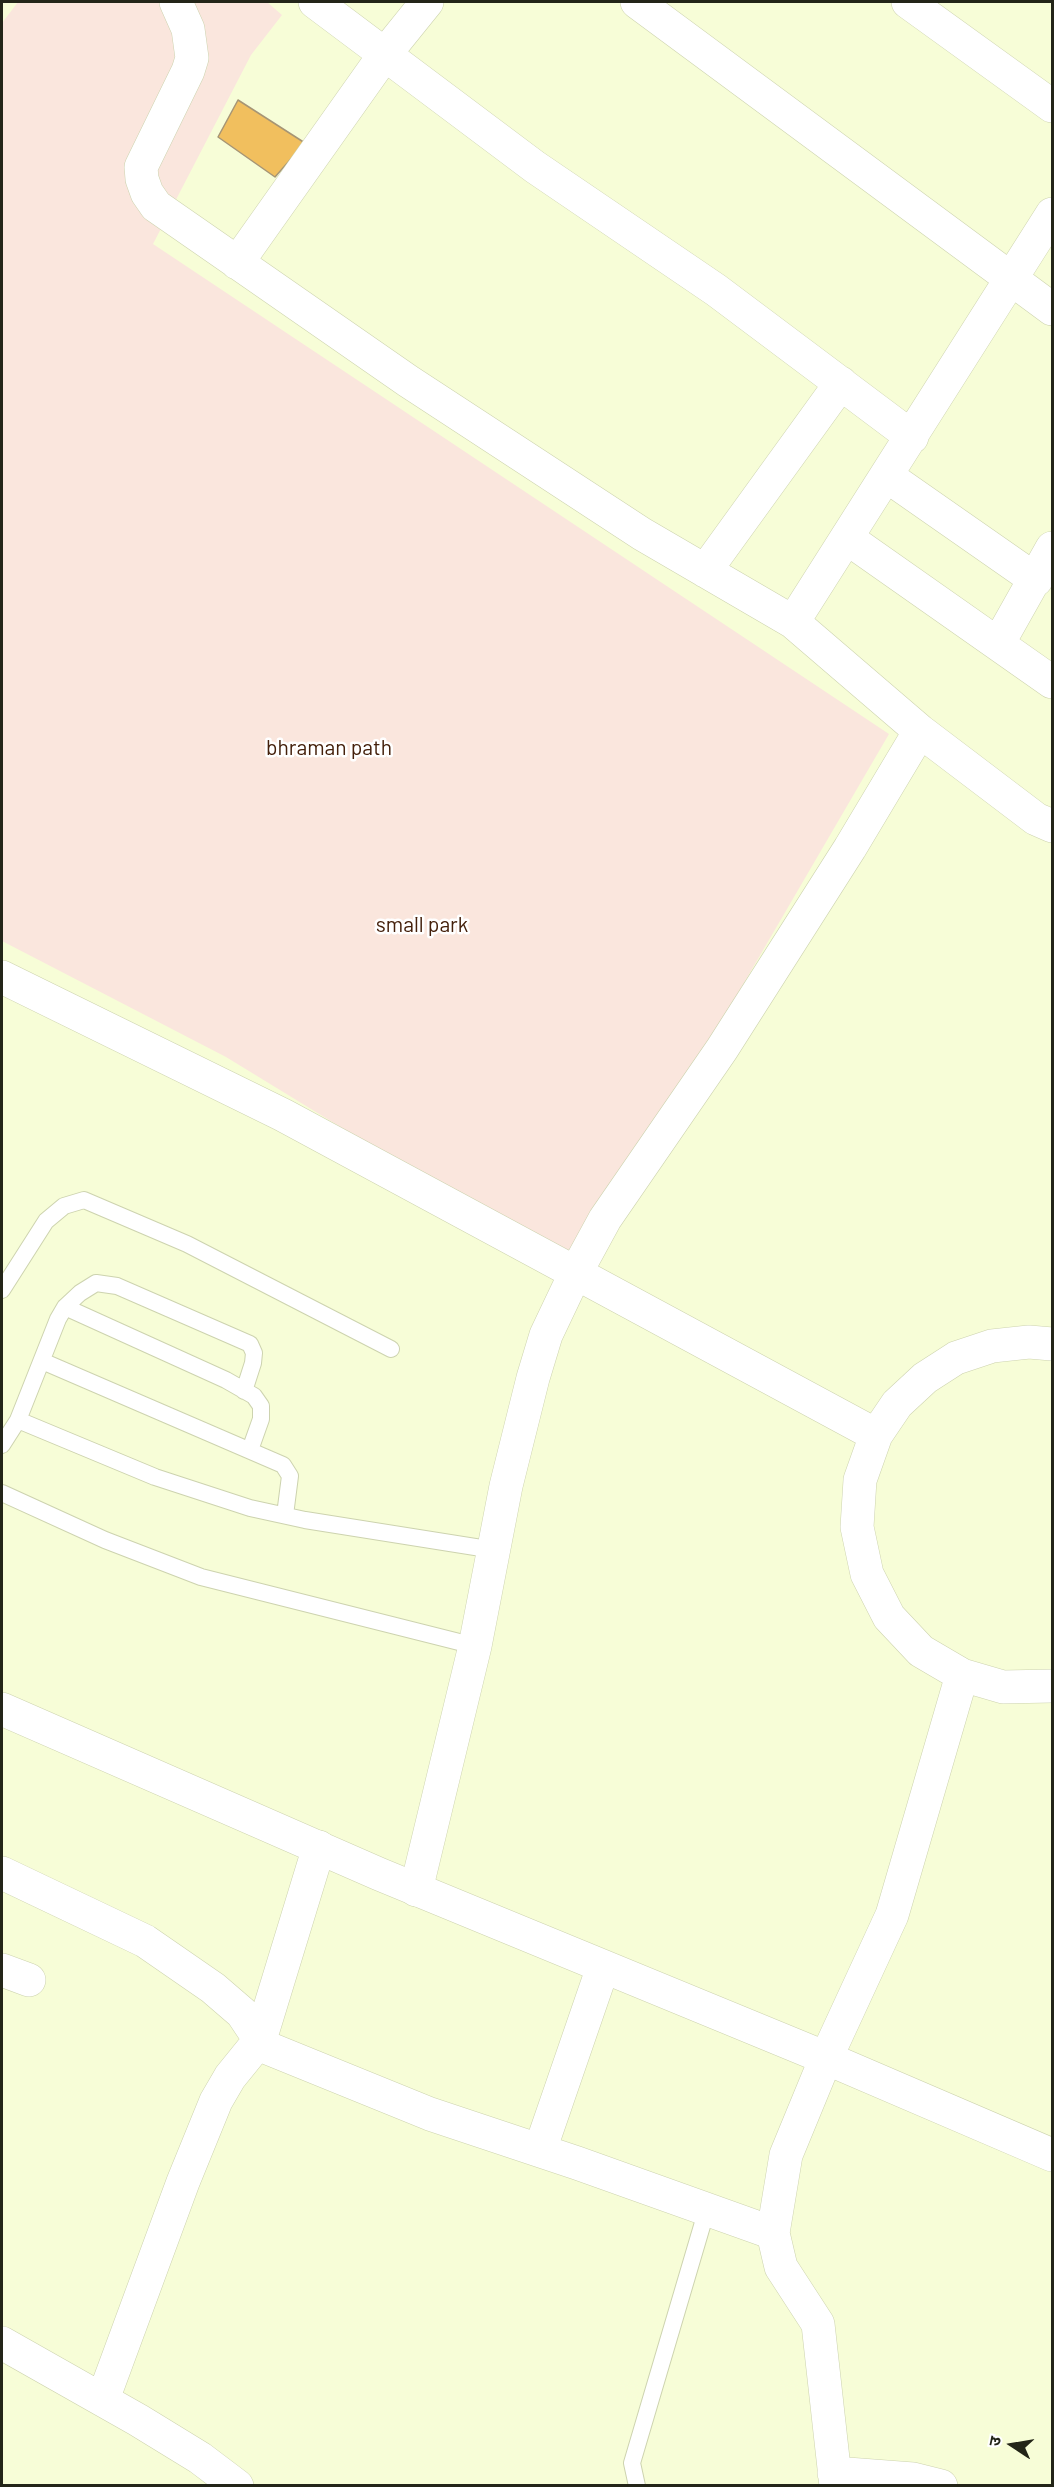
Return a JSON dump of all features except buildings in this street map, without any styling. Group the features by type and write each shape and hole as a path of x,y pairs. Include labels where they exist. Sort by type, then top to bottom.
{"street":[{"path":"176,2 188,29 192,58 188,71 141,167 147,194 156,206 428,394 642,534 793,622 920,731 1036,819 1053,826"},
{"path":"315,2 535,167 716,290 912,436"},
{"path":"237,262 385,54 427,2"},
{"path":"637,2 1053,309"},
{"path":"908,2 1053,106"},
{"path":"793,622 1053,214"},
{"path":"705,571 841,383"},
{"path":"887,476 1036,580"},
{"path":"847,538 1053,682"},
{"path":"998,644 1053,548"},
{"path":"416,1890 475,1646 506,1486 546,1335 575,1274 605,1219 722,1048 850,848 920,731"},
{"path":"2,977 284,1115 876,1435"},
{"path":"1053,1344 1029,1342 992,1346 956,1358 925,1377 897,1404 876,1435 860,1480 857,1527 867,1574 889,1617 921,1651 962,1675 1003,1687 1053,1686"},
{"path":"941,2486 914,2479 835,2479 818,2324 781,2267 773,2233 786,2155 826,2058 892,1915 962,1675"},
{"path":"2,1709 416,1890 826,2058 1053,2155"},
{"path":"103,2399 183,2182 216,2100 230,2077 260,2040 319,1847"},
{"path":"2,1873 145,1941 213,1988 242,2013 260,2040 270,2049 384,2096 773,2233"},
{"path":"540,2150 603,1967"},
{"path":"2,2343 103,2399 200,2458 237,2486"}],"lane":[{"path":"2,1290 46,1221 64,1206 84,1200 187,1244 391,1349"},
{"path":"2,1445 18,1420 65,1307 80,1293 96,1283 117,1286 250,1344 254,1353 253,1363 244,1391"},
{"path":"65,1307 226,1380 254,1396 261,1406 261,1419 250,1450"},
{"path":"42,1361 283,1465 290,1476 285,1515"},
{"path":"18,1420 155,1477 250,1508 494,1550"},
{"path":"2,1493 105,1540 201,1577 475,1646"},
{"path":"637,2486 632,2463 707,2209"}],"green space":[{"name":"bhraman path","path":"18,2 267,2 282,15 251,55 153,244 889,734 576,1271 226,1057 2,941 2,23"}],"park label":[{"name":"small park","path":"422,925"}]}
